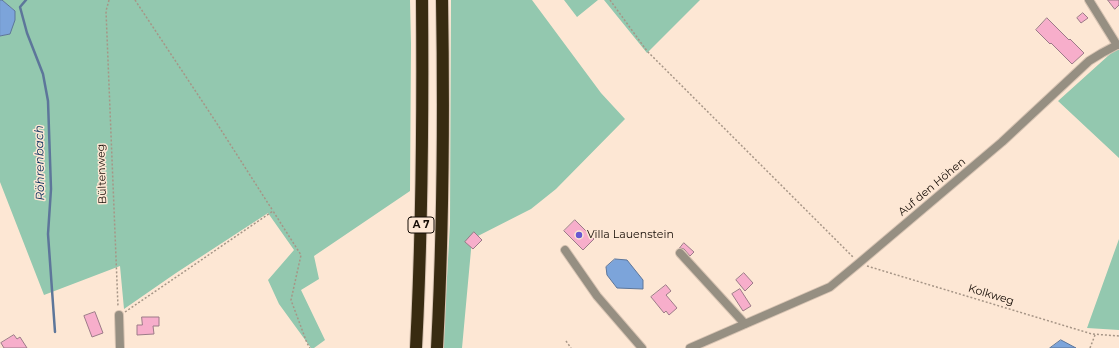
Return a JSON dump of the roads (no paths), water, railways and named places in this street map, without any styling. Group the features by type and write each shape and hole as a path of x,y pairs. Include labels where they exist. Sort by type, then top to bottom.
{"highway":[{"name":"A 7","path":"416,348 421,226 422,0"},
{"name":"A 7","path":"437,348 442,194 442,0"}],"street":[{"path":"1089,0 1118,45"},
{"name":"Auf den Höhen","path":"690,348 705,346 745,324 830,286 1002,142 1089,61 1102,52 1118,45"},
{"path":"565,250 597,296 642,348"},
{"path":"680,253 745,324"},
{"path":"119,314 120,348"}],"water":[{"path":"0,0 15,11 15,20 10,34 0,36"},
{"path":"615,259 627,260 643,280 643,289 617,288 607,275 606,267"},
{"path":"1061,340 1076,348 1050,348"}],"waterway":[{"name":"Röhrenbach","path":"26,0 20,7 27,33 43,74 48,101 51,189 48,234 55,332"}],"place":[{"name":"Villa Lauenstein","path":"579,235"}]}
